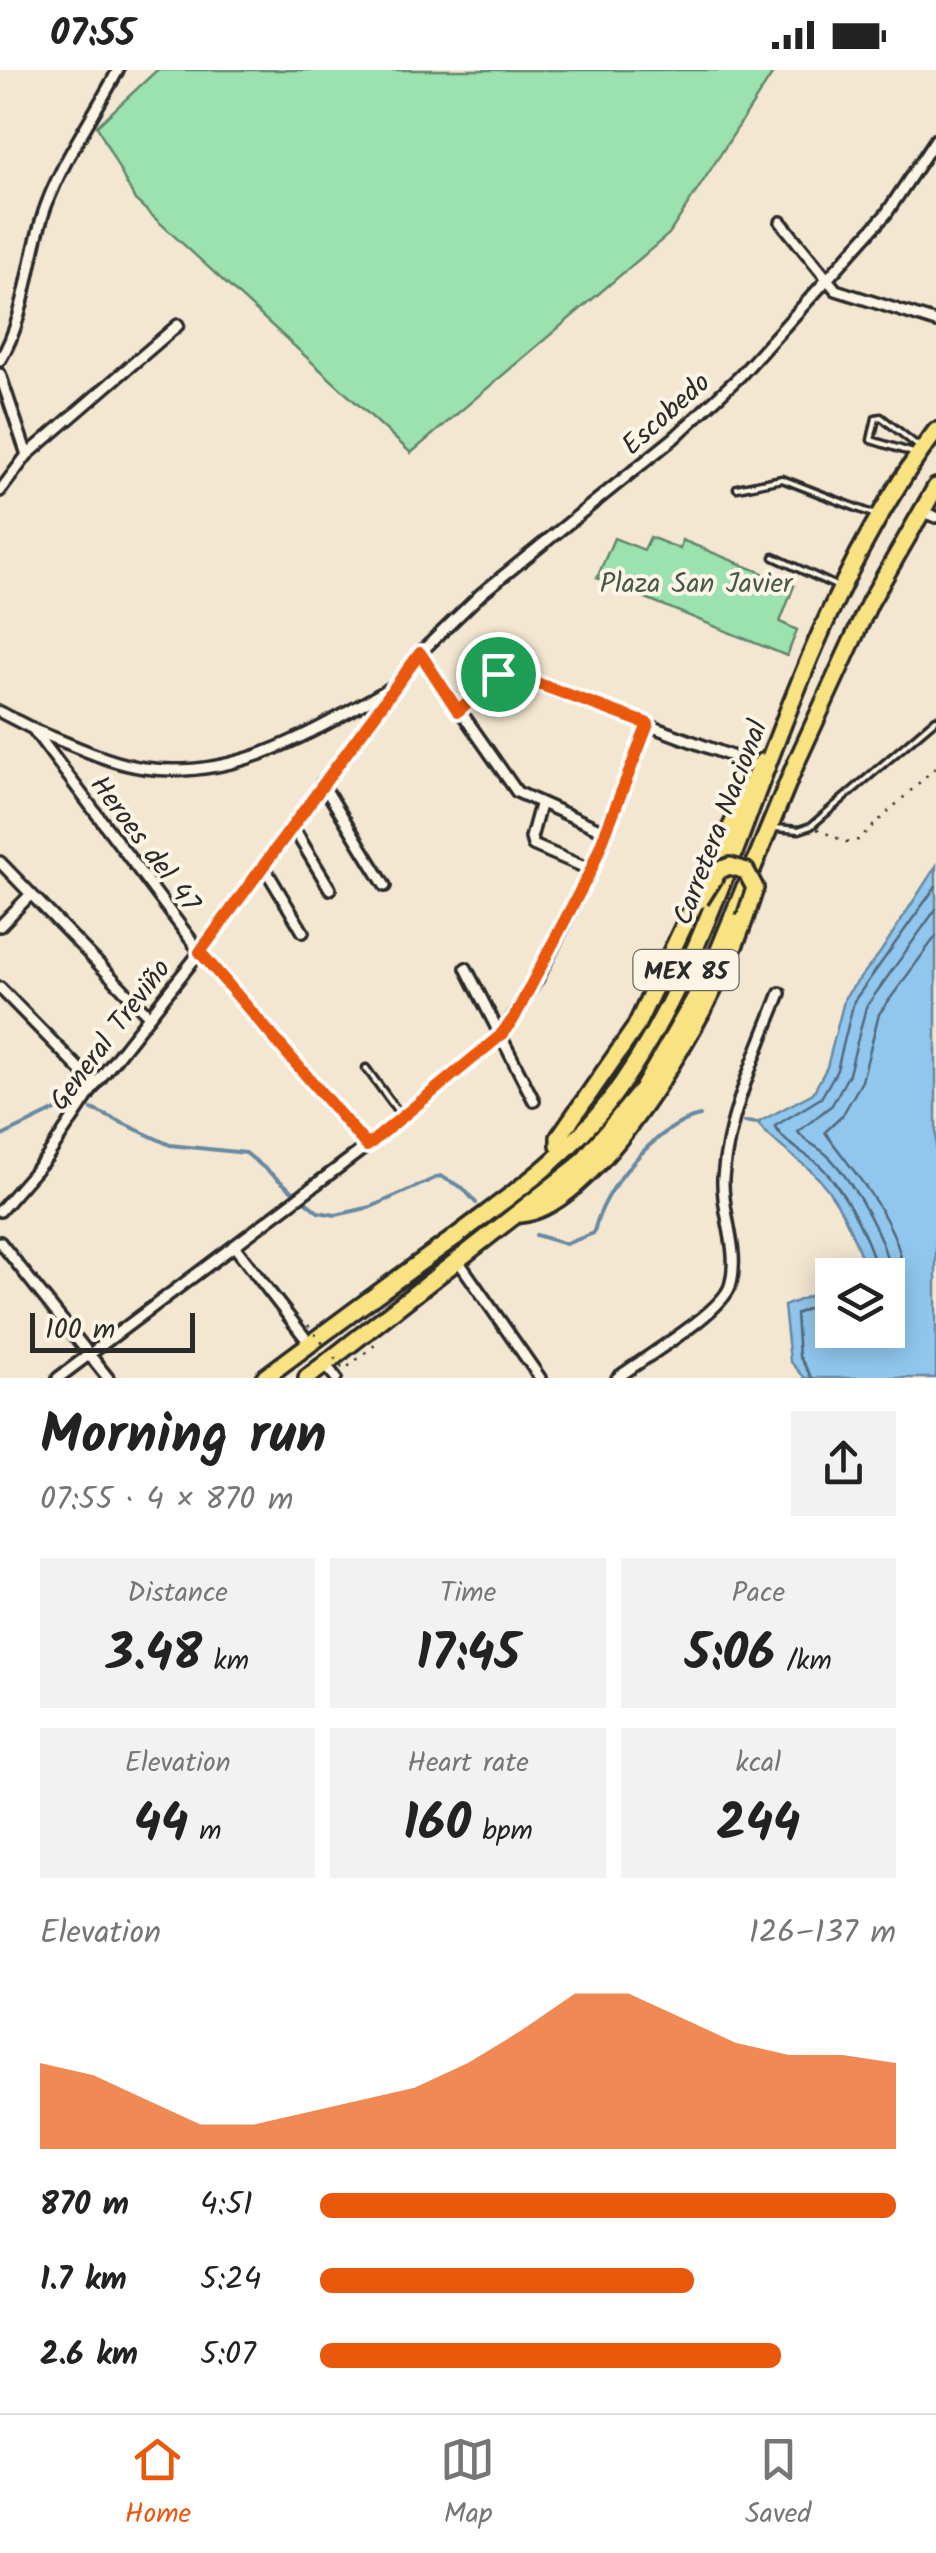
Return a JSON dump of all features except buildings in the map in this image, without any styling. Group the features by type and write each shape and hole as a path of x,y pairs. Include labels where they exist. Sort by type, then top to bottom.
{"highway":[{"name":"Carretera Nacional","path":"264,1378 545,1170 587,1130 660,1023 702,936 772,752 842,589 880,516 936,431"},
{"name":"Carretera Nacional","path":"307,1378 578,1166 642,1090 702,988 870,602 928,514 936,486"},
{"name":"MEX 85","path":"558,1146 558,1137 609,1068 650,1001 758,766 772,752"},
{"name":"MEX 85","path":"517,1214 538,1210 553,1201 638,1114 696,1026 745,918 755,888 746,871 730,866 719,870 700,900 647,1020 545,1170"}],"street":[{"path":"0,360 13,330 47,204 74,141 118,70"},
{"name":"Escobedo","path":"392,688 420,653 482,593 674,438 828,283 886,214 936,139"},
{"path":"782,222 828,283 850,297 936,322"},
{"path":"0,491 27,455 178,325"},
{"path":"0,374 27,455"},
{"path":"420,653 506,779 526,799 606,832"},
{"path":"458,711 498,674 506,672 758,766"},
{"path":"33,730 131,766 202,768 282,749 392,688"},
{"name":"General Treviño","path":"0,1211 47,1157 95,1085 200,952 392,688"},
{"name":"Heroes del 47","path":"0,712 33,730 200,952 367,1146"},
{"path":"58,1378 367,1146 500,1036 538,978 591,870 648,724"},
{"path":"322,783 385,886"},
{"path":"540,805 530,838 533,845 591,870"},
{"path":"292,826 330,889"},
{"path":"0,862 148,1015"},
{"path":"263,865 303,932"},
{"path":"0,926 31,894"},
{"path":"466,968 534,1101"},
{"path":"0,988 95,1085"},
{"path":"616,1378 713,1307 729,1288 733,1258 723,1180 730,1130 780,993"},
{"path":"0,1242 108,1378"},
{"path":"236,1247 310,1344"},
{"path":"457,1259 540,1378"},
{"path":"325,1364 336,1378"}],"lane":[{"path":"880,417 920,452 871,440 876,418 880,417"},
{"path":"737,488 782,479 880,516"},
{"path":"774,557 842,589"},
{"path":"770,827 799,830 812,826 936,719"},
{"path":"366,1068 402,1118"}],"path":[{"path":"812,826 846,842 858,840 936,767"},
{"path":"308,1325 344,1370 376,1344"}],"green space":[{"path":"157,70 775,70 669,234 411,453 135,200 97,126"},
{"name":"Plaza San Javier","path":"650,537 680,549 682,540 794,586 780,622 797,630 787,656 597,578 614,538 644,550"}],"water":[{"path":"936,866 936,1378 805,1378 790,1361 784,1306 815,1294 815,1348 905,1348 905,1258 862,1258 830,1192 757,1123 813,1093 827,1067 845,997 880,953"}],"waterway":[{"path":"0,1137 66,1105"},
{"path":"92,1109 170,1145 246,1153 318,1212 336,1215 371,1207 440,1176 463,1188 476,1203"},
{"path":"536,1235 566,1244 594,1233 607,1198 649,1145 683,1122 700,1116"},
{"path":"744,1122 759,1123"}],"route":[{"path":"420,653 458,711 498,674 516,675 648,724 591,870 514,1018 500,1036 367,1146 200,952 420,653"}]}
